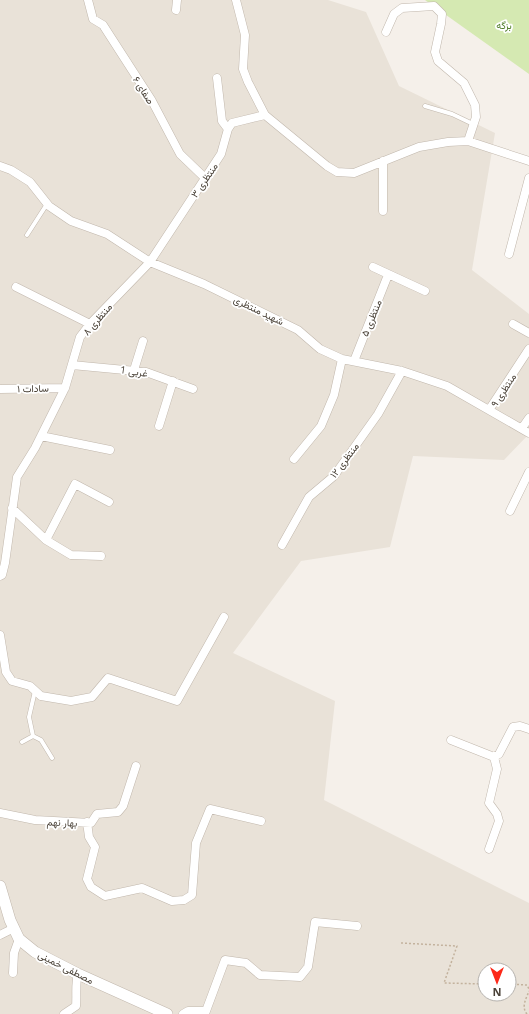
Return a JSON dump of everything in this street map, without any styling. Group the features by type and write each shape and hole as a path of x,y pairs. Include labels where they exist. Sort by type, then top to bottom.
{"street":[{"name":"صفای ۶","path":"88,0 93,19 103,25 152,101 180,154 205,178"},
{"path":"176,10 177,0"},
{"path":"236,0 246,35 243,69 265,115 327,166 337,172 354,173 419,147 448,142 468,141 529,161"},
{"path":"386,32 394,14 402,8 434,6 442,14 435,52 438,61 464,83 475,105 476,117 468,141"},
{"path":"216,78 222,121 228,129 232,123 265,115"},
{"name":"منتظری ۳","path":"150,262 221,154 228,129"},
{"path":"383,161 383,211"},
{"name":"شهید منتظری","path":"0,166 11,170 30,182 47,204 71,221 107,234 150,262 204,284 298,330 320,349 342,359 402,371 447,386 525,430"},
{"path":"510,254 529,178"},
{"name":"منتظری ۸","path":"0,576 2,575 5,563 17,476 41,436 66,388 80,337 90,324 150,262"},
{"path":"373,267 425,291"},
{"name":"منتظری ۵","path":"354,361 388,275"},
{"path":"16,287 90,324"},
{"path":"513,324 529,333"},
{"path":"134,370 143,341"},
{"name":"منتظری ۹","path":"489,410 529,349"},
{"path":"294,459 321,426 334,395 342,359"},
{"name":"غربی 1","path":"72,365 146,372 193,389"},
{"name":"منتظری ۱۲","path":"282,545 309,497 334,476 378,414 402,371"},
{"path":"159,426 173,381"},
{"name":"سادات ۱","path":"0,389 66,388"},
{"path":"525,430 529,418"},
{"path":"41,436 110,450"},
{"path":"510,511 529,472"},
{"path":"46,540 75,484 109,502"},
{"path":"12,508 46,540 71,555 101,556"},
{"path":"0,635 6,672 12,681 30,686 41,696 71,701 92,697 108,678 177,701 224,617"},
{"path":"494,757 499,754 513,727 520,726 529,729"},
{"path":"451,740 494,757"},
{"path":"489,850 499,821 497,814 489,803 497,769 494,757"},
{"name":"بهار نهم","path":"0,813 35,820 91,822 97,814 118,812 124,806 136,766"},
{"path":"87,822 89,837 96,847 87,879 91,887 105,896 142,888 172,901 184,900 192,894 196,843 210,810 261,821"},
{"name":"مصطفی خمینی","path":"0,886 10,920 19,939 34,952 78,974 167,1014"},
{"path":"183,1014 188,1011 206,1011 225,960 246,963 260,975 300,977 308,967 315,922 357,926"},
{"path":"0,935 14,928"},
{"path":"13,973 14,953 19,939"},
{"path":"64,1014 76,1006 76,979 78,974"}],"lane":[{"path":"425,106 452,114 473,124"},
{"path":"27,235 47,204"},
{"path":"33,736 29,716 36,691"},
{"path":"22,742 33,736"},
{"path":"33,736 41,740 52,758"}],"path":[{"path":"402,943 457,946 444,983 477,984"},
{"path":"517,984 527,985 529,990 524,1002 525,1012 527,1014"}],"shaded area":[{"path":"0,0 328,0 366,12 399,86 495,133 472,270 529,314 529,434 504,460 413,456 390,547 301,561 233,653 335,701 324,800 529,903 529,1014 0,1014"}],"green space":[{"name":"بزگه","path":"425,0 529,0 529,74"}]}
